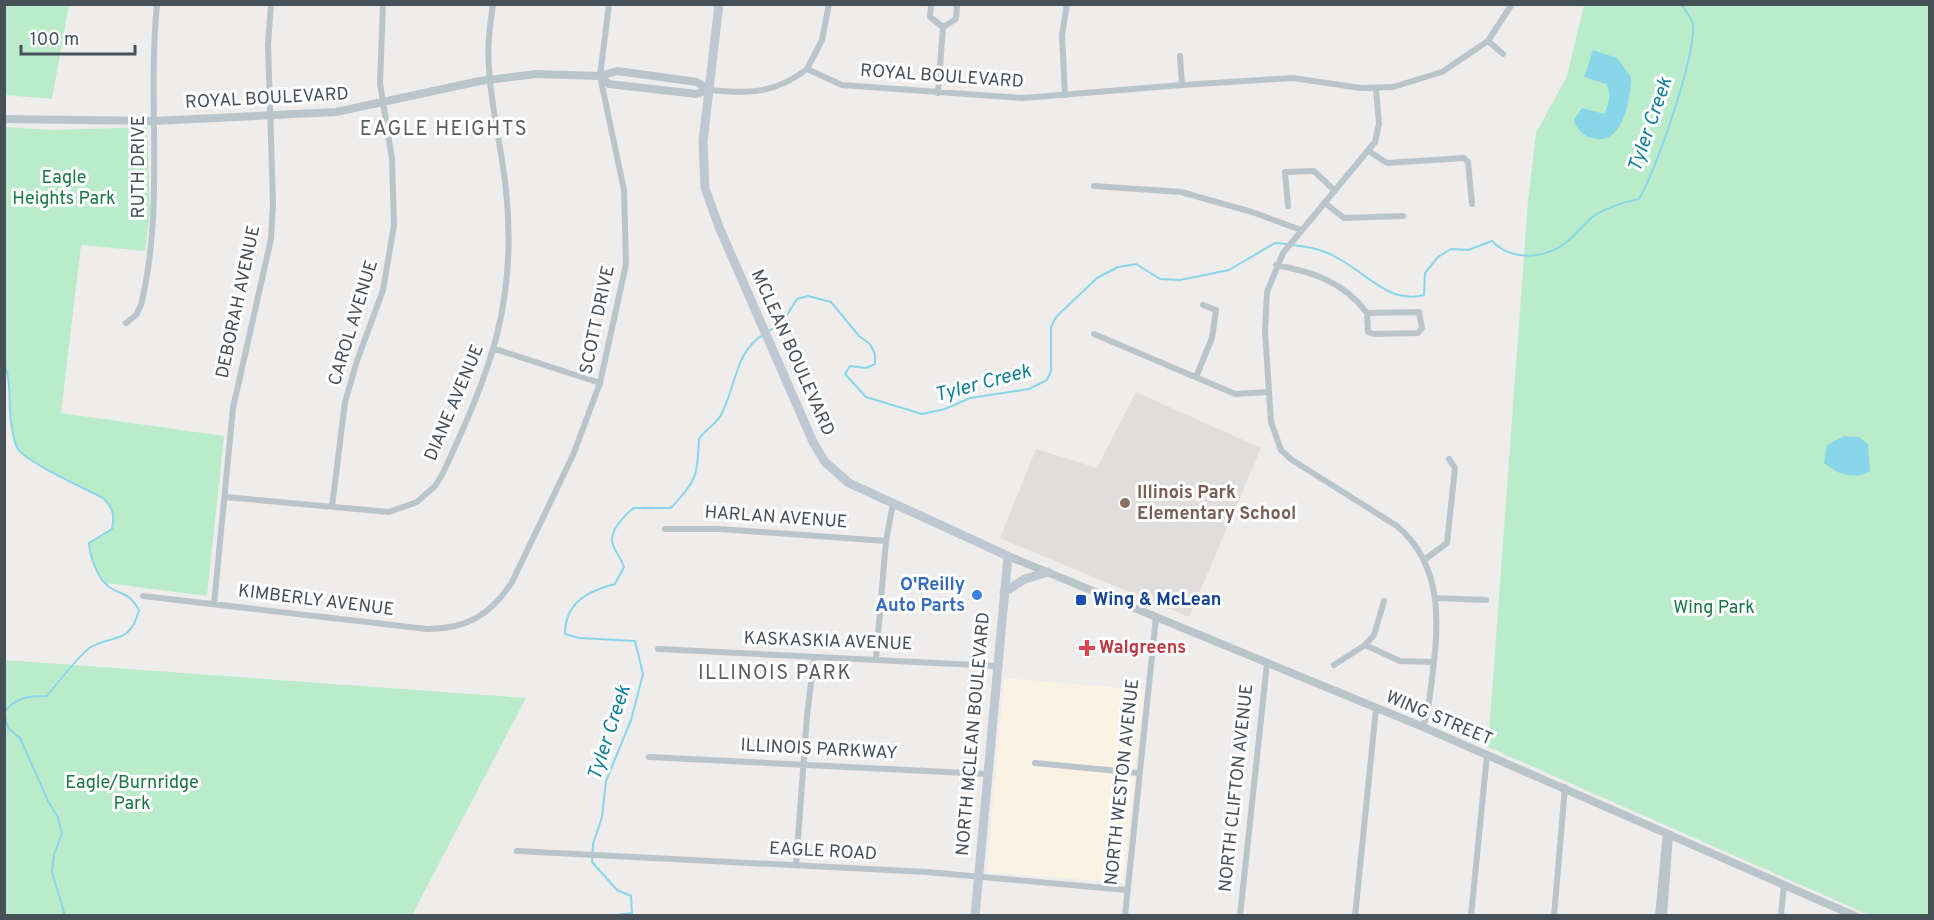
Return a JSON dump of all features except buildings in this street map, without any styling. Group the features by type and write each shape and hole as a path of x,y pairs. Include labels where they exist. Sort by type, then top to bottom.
{"main road":[{"path":"709,90 719,4"},
{"name":"MCLEAN BOULEVARD","path":"709,90 703,141 705,188 809,434 825,462 849,483 1008,556"},
{"name":"NORTH MCLEAN BOULEVARD","path":"975,915 996,666 1008,556"},
{"path":"1004,592 1025,579 1048,572"}],"street":[{"name":"RUTH DRIVE","path":"126,323 136,315 141,305 150,258 156,191 154,48 158,4"},
{"name":"DEBORAH AVENUE","path":"214,604 237,381 270,239 273,203 268,44 271,4"},
{"name":"CAROL AVENUE","path":"332,507 345,402 357,361 376,314 389,264 394,192 382,103 379,59 383,4"},
{"name":"DIANE AVENUE","path":"225,497 389,512 406,507 426,495 442,475 475,404 495,348 507,281 509,225 490,79 489,50 493,4"},
{"name":"SCOTT DRIVE","path":"483,616 501,600 512,582 573,455 600,383 623,280 627,237 624,190 600,76 609,4"},
{"path":"807,69 822,40 829,4"},
{"path":"931,4 930,17 943,27"},
{"path":"943,27 956,19 957,4"},
{"path":"1065,95 1062,35 1067,4"},
{"name":"ROYAL BOULEVARD","path":"600,76 609,84 696,94 709,90 746,93 768,91 793,80 807,69 842,85 1023,98 1293,78 1376,89 1407,84 1442,72 1488,40 1512,4"},
{"path":"938,93 943,27"},
{"path":"1488,40 1503,54"},
{"path":"1180,56 1182,85"},
{"name":"ROYAL BOULEVARD","path":"4,119 154,121 336,112 490,79 537,74 600,76 616,70 697,82 709,90"},
{"path":"1376,89 1378,131 1370,152 1299,232 1276,265 1265,309 1269,392 1274,435 1285,455 1398,526 1424,560 1436,598 1433,662 1428,711 1423,727"},
{"path":"1370,152 1387,162 1464,158 1468,162 1472,204"},
{"path":"1288,206 1285,172 1314,171 1335,191"},
{"path":"1094,186 1181,192 1252,212 1299,232"},
{"path":"1325,203 1344,218 1402,216"},
{"path":"1276,265 1329,280 1351,294 1367,313 1371,334 1422,330 1419,312 1367,313"},
{"path":"1196,377 1212,338 1216,310 1203,305"},
{"path":"1094,334 1235,394 1269,392"},
{"path":"495,348 600,383"},
{"path":"1424,560 1442,550 1448,538 1455,468 1449,459"},
{"path":"876,658 886,540 893,503"},
{"name":"HARLAN AVENUE","path":"665,529 719,529 886,540"},
{"name":"WING STREET","path":"1008,556 1565,787 1855,915"},
{"name":"KIMBERLY AVENUE","path":"143,596 427,629 458,627 483,616"},
{"path":"1436,598 1486,600"},
{"path":"1334,665 1365,645 1374,635 1384,601"},
{"name":"NORTH WESTON AVENUE","path":"1125,915 1156,616"},
{"path":"1365,645 1400,661 1433,662"},
{"name":"KASKASKIA AVENUE","path":"658,649 814,658 876,658 996,666"},
{"path":"796,865 814,658"},
{"name":"NORTH CLIFTON AVENUE","path":"1240,915 1267,663"},
{"path":"1355,915 1377,709"},
{"path":"1471,915 1487,755"},
{"name":"ILLINOIS PARKWAY","path":"649,757 987,774"},
{"path":"1035,764 1139,773"},
{"path":"1554,915 1565,787"},
{"path":"1658,915 1668,833"},
{"path":"1664,915 1668,833"},
{"name":"EAGLE ROAD","path":"517,851 796,865 1127,890"},
{"path":"1781,915 1784,884"}],"shaded area":[{"name":"Illinois Park Elementary School","path":"1136,392 1261,448 1189,617 1000,538 1036,449 1097,468"},
{"path":"1004,678 1144,690 1123,883 987,872"}],"green space":[{"path":"4,5 69,5 52,99 5,95"},
{"name":"Wing Park","path":"1584,5 1929,5 1929,915 1869,915 1488,747 1528,201 1536,133 1567,76"},
{"name":"Eagle Heights Park","path":"5,127 53,130 147,127 150,212 145,251 81,245 61,413 224,436 207,596 106,583 90,557 89,543 112,529 111,508 102,498 33,461 18,449 11,425 9,384 4,363"},
{"name":"Eagle/Burnridge Park","path":"5,660 526,698 412,915 5,915"}],"water":[{"path":"1593,50 1617,58 1631,77 1629,98 1622,121 1615,132 1604,139 1586,135 1576,126 1574,120 1582,108 1604,114 1608,102 1609,91 1606,84 1584,77"},
{"path":"1844,436 1859,437 1868,444 1870,471 1858,476 1846,475 1824,463 1827,445"}],"waterway":[{"name":"Tyler Creek","path":"1293,245 1329,254 1351,266 1380,287 1412,297 1424,295 1425,273 1438,257 1451,249 1468,250 1492,241 1508,252 1518,255 1547,253 1568,241 1595,215 1616,205 1639,199 1674,113 1688,60 1693,24 1681,4"},
{"name":"Tyler Creek","path":"769,331 782,323 797,299 808,296 831,302 859,336 870,344 875,354 875,364 866,368 850,366 845,374 866,397 922,414 945,409 970,398 1029,389 1047,380 1051,371 1051,327 1056,317 1097,278 1118,267 1136,264 1160,279 1180,280 1229,270 1275,243 1287,244"},
{"name":"Tyler Creek","path":"609,916 632,913 631,896 617,890 592,862 593,844 602,817 606,781 631,720 643,674 635,641 579,638 565,634 566,623 573,606 580,600 595,590 615,584 624,567 612,540 621,520 633,508 671,508 691,484 696,470 699,439 721,415 737,370 747,350 764,334"},
{"name":"Tyler Creek","path":"4,363 9,384 12,428 18,449 44,468 103,498 109,505 113,515 112,529 89,543 91,554 105,583 129,597 139,610 131,629 126,634 99,643 87,650 47,696 23,698 4,712"},
{"name":"Tyler Creek","path":"4,713 8,728 20,738 49,803 58,817 62,834 54,854 52,872 65,916"}],"place":[{"name":"Illinois Park Elementary School","path":"1125,503"},
{"name":"O'Reilly Auto Parts","path":"977,595"},
{"name":"Wing & McLean","path":"1081,600"},
{"name":"Walgreens","path":"1087,648"}],"district":[{"name":"EAGLE HEIGHTS","path":"444,130"},
{"name":"ILLINOIS PARK","path":"775,674"}]}
